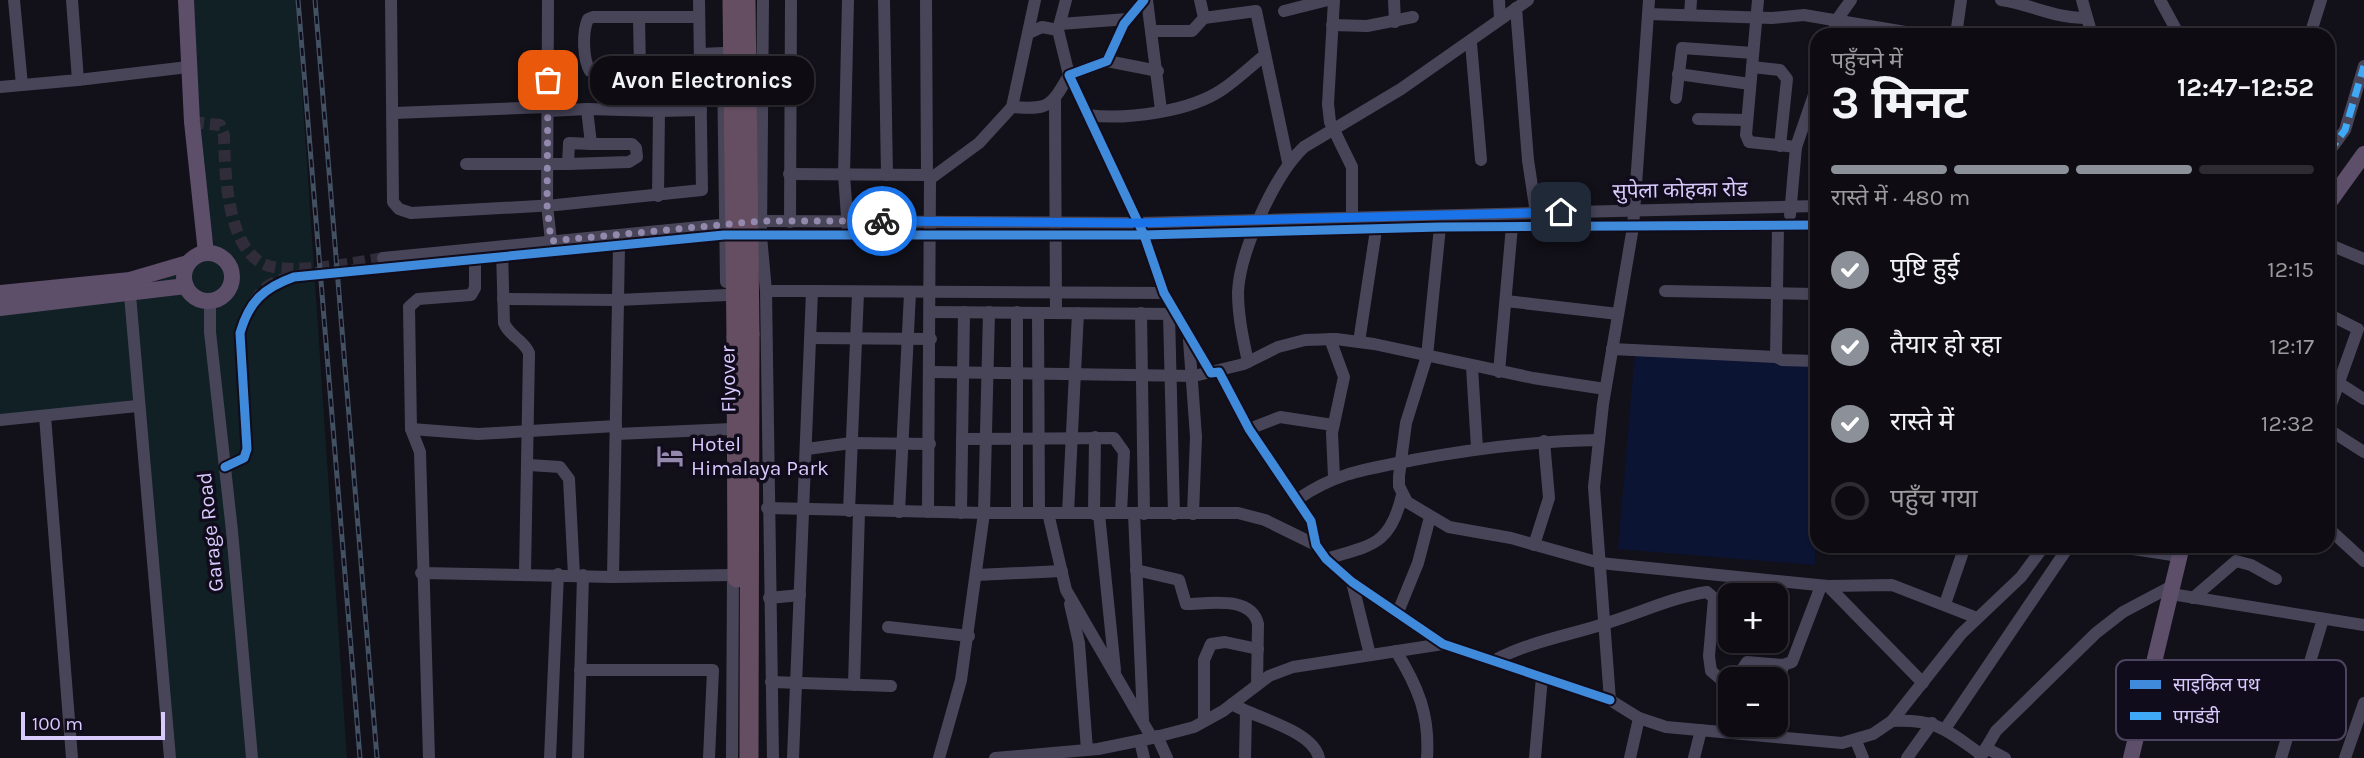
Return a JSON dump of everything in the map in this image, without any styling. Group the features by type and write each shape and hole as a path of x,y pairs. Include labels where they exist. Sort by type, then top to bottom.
{"highway":[{"name":"Flyover","path":"732,0 738,758"},
{"name":"Flyover","path":"746,0 752,421 749,758"}],"main road":[{"path":"186,0 188,67 206,253"},
{"path":"2335,194 2364,154"},
{"path":"0,293 130,280 188,263 196,256 206,253 222,258 232,275 224,294 209,301 192,294 186,286 184,274 188,263"},
{"path":"0,308 130,295 186,286"},
{"path":"2154,660 2180,553"},
{"path":"2131,758 2135,740"}],"street":[{"path":"14,0 22,85"},
{"path":"72,0 78,80"},
{"path":"391,0 393,202 399,209 411,213 547,205 702,190 699,0"},
{"path":"548,0 547,205 551,241"},
{"path":"723,0 723,230 732,429 732,758"},
{"path":"763,0 761,236 766,292 767,508 773,758"},
{"path":"790,222 791,0"},
{"path":"848,0 844,175 848,237"},
{"path":"884,0 887,175"},
{"path":"926,0 931,293 928,512"},
{"path":"789,174 928,177 979,143 1013,107 1031,33 1035,0"},
{"path":"1066,0 1059,27 1069,75 1141,229 1173,314 1188,333 1211,373 1219,372"},
{"path":"1107,61 1128,19 1145,0"},
{"path":"1145,0 1158,71 1161,110"},
{"path":"1200,0 1204,18"},
{"path":"1284,11 1328,0"},
{"path":"1334,0 1328,104 1333,128 1352,167 1352,218"},
{"path":"1395,0 1395,22"},
{"path":"1499,0 1500,19"},
{"path":"1248,362 1240,319 1238,288 1259,218 1288,162 1333,128 1466,46 1528,0"},
{"path":"1609,700 1594,487 1605,389 1633,227 1649,0"},
{"path":"1690,15 1691,0"},
{"path":"1758,0 1747,120 1749,142 1796,147"},
{"path":"1834,28 1836,21 1851,0"},
{"path":"1957,28 1961,0"},
{"path":"2001,0 2030,4 2063,17 2086,18"},
{"path":"2082,0 2090,28"},
{"path":"2160,0 2175,28"},
{"path":"2312,28 2321,0"},
{"path":"1516,9 1528,160 1537,228"},
{"path":"1152,31 1192,32 1204,18 1256,11 1288,162"},
{"path":"1648,14 1756,17 1804,15 1860,28"},
{"path":"699,16 590,18 586,23 585,39 586,64 590,71 700,68"},
{"path":"639,17 640,71"},
{"path":"1332,25 1367,26 1413,17"},
{"path":"1031,33 1042,27 1128,19"},
{"path":"1466,46 1481,160"},
{"path":"1676,98 1680,50 1684,47 1753,53"},
{"path":"700,54 723,53"},
{"path":"1087,115 1116,119 1161,110 1221,90 1265,55"},
{"path":"1056,313 1055,100 1069,75 1107,61 1158,71"},
{"path":"2335,144 2345,130 2364,66"},
{"path":"0,87 188,67"},
{"path":"1752,67 1780,71 1787,79 1780,146"},
{"path":"1678,74 1750,84"},
{"path":"1013,107 1037,109 1055,100"},
{"path":"1776,356 1777,293 1784,226 1791,207 1796,147 1810,106"},
{"path":"394,113 547,109 701,110"},
{"path":"587,110 591,144"},
{"path":"658,196 659,111"},
{"path":"1698,119 1747,120"},
{"path":"466,164 568,164 629,162 637,157 636,148 632,144 569,143 568,164"},
{"name":"सुपेला कोहका रोड","path":"1141,229 1259,218 1810,206"},
{"path":"746,230 761,221 930,220 1055,229"},
{"path":"723,230 619,245 502,251 383,263 475,259 502,251 551,241 723,230 746,230 761,236 848,237 1055,229 1255,233 1440,227 1810,225"},
{"path":"1499,372 1512,226"},
{"path":"1326,559 1371,547 1394,520 1402,495 1401,463 1406,423 1427,356 1440,227"},
{"path":"1359,342 1376,230"},
{"path":"612,576 619,245"},
{"path":"2335,247 2364,258"},
{"path":"502,251 507,330 524,344 529,353 525,573"},
{"path":"429,758 421,573 420,453 411,429 409,307 418,299 471,295 475,288 475,259"},
{"path":"793,758 812,291"},
{"path":"1665,291 1810,295"},
{"path":"766,292 1164,293"},
{"path":"855,685 851,443 858,293"},
{"path":"899,512 910,293"},
{"path":"130,295 137,406 170,758"},
{"path":"503,299 618,300 727,295"},
{"name":"Garage Road","path":"209,301 253,758"},
{"path":"1506,301 1618,314"},
{"path":"931,312 1173,314"},
{"path":"961,513 964,312"},
{"path":"939,758 961,680 984,513 989,312"},
{"path":"1017,312 1017,513"},
{"path":"1038,313 1044,513 1062,571 1079,643 1095,752"},
{"path":"1068,513 1078,313"},
{"path":"1133,514 1144,378 1141,313"},
{"path":"1173,314 1174,514"},
{"path":"2335,394 2359,337 2364,316"},
{"path":"2335,319 2359,337"},
{"path":"1188,333 1194,376 1196,437 1193,514"},
{"path":"811,338 931,339"},
{"path":"1330,339 1344,377 1333,425 1335,477"},
{"path":"931,372 1074,373 1144,378 1194,376 1219,372 1248,362 1278,347 1305,340 1330,339 1359,342 1499,372 1605,389"},
{"path":"1612,349 1776,356 1782,360 1810,361"},
{"path":"1472,366 1477,448"},
{"path":"1219,372 1249,429 1311,521 1316,545 1326,559 1352,582 1443,644 1609,700 1639,718 1666,727 1718,730"},
{"path":"2339,383 2364,399"},
{"path":"0,420 137,406"},
{"path":"46,415 72,758"},
{"path":"1249,429 1280,416 1333,425"},
{"path":"411,429 478,434 732,429"},
{"path":"2335,433 2364,452"},
{"path":"1095,437 1097,514 1115,673"},
{"path":"962,439 1114,438 1124,452 1133,514 1143,723"},
{"path":"1297,499 1335,477 1477,448 1544,441 1599,440"},
{"path":"1534,545 1549,498 1544,441"},
{"path":"807,449 851,443 930,443"},
{"path":"528,465 560,467 569,479 578,575 578,758"},
{"path":"1402,495 1448,527 1534,545 1600,563 1825,586 1892,585 1978,618"},
{"path":"767,508 961,513 1237,513 1265,520 1316,545"},
{"path":"1398,612 1418,564 1430,517"},
{"path":"2335,534 2364,561"},
{"path":"1945,604 1963,553"},
{"path":"1788,734 1842,743 1856,741 1892,721 1978,618 2021,577 2039,553"},
{"path":"1945,729 2063,553"},
{"path":"2193,598 2236,561 2251,565 2276,579"},
{"path":"1136,570 1179,580 1186,604 1232,603 1251,612 1258,624 1257,685"},
{"path":"976,575 1062,571"},
{"path":"421,573 733,575"},
{"path":"550,758 558,574"},
{"path":"1352,582 1370,655"},
{"path":"1744,667 1747,662 1783,666 1792,662 1825,586"},
{"path":"1825,586 1923,683"},
{"path":"1066,590 1150,738 1167,758"},
{"path":"1983,754 1996,731 2096,633 2123,612 2171,590 2193,598 2364,625"},
{"path":"1493,661 1529,643 1604,624 1683,596 1711,592 1714,598 1710,666 1718,679"},
{"path":"769,598 800,595"},
{"path":"2311,660 2323,619"},
{"path":"888,627 969,636"},
{"path":"1204,721 1204,660 1211,644 1225,642 1258,649"},
{"path":"995,758 1095,752 1204,721 1257,685 1293,667 1443,644"},
{"path":"1396,651 1417,685 1425,710 1427,758"},
{"path":"580,670 713,670 709,758"},
{"path":"1535,758 1542,677"},
{"path":"771,682 796,685 891,686"},
{"path":"2345,758 2364,703"},
{"path":"1232,704 1301,736 1314,746 1319,758"},
{"path":"1245,758 1246,712"},
{"path":"1630,758 1639,718"},
{"path":"1892,721 1919,720 1932,723 1983,754 2005,758"},
{"path":"1907,758 1932,723"},
{"path":"1694,758 1701,730"},
{"path":"1144,758 1150,738"},
{"path":"2281,758 2286,740"},
{"path":"1856,741 1863,758"}],"shaded area":[{"path":"186,0 296,0 347,758 170,758 137,406 0,420 0,308 130,295 215,254 188,67"}],"water":[{"path":"1635,351 1810,366 1810,553 1815,553 1815,565 1618,549"}],"tunnel":[{"path":"192,122 220,125 224,135 225,169 231,209 244,245 255,258 269,266 295,269 383,258"},
{"path":"225,467 244,458 247,449 240,333 258,296 268,286 291,277 383,268"}],"railway":[{"path":"298,0 360,758"},
{"path":"315,0 377,758"}],"marked path":[{"path":"2335,144 2345,130 2364,66"}],"cycle path":[{"path":"1144,0 1124,24 1107,61 1069,75 1144,235 1164,293 1211,373 1219,372 1249,429 1311,521 1316,545 1326,559 1352,582 1443,644 1610,700"},
{"path":"225,467 244,458 247,449 240,333 248,313 259,298 274,286 294,277 724,235 1144,235 1440,227 1810,225"}],"way so far":[{"path":"548,80 547,205 551,241 761,221 882,221"}],"place":[{"name":"Avon Electronics","path":"548,80"},
{"name":"Hotel Himalaya Park","path":"670,456"}],"route":[{"path":"882,221 1138,223 1561,212"}]}
